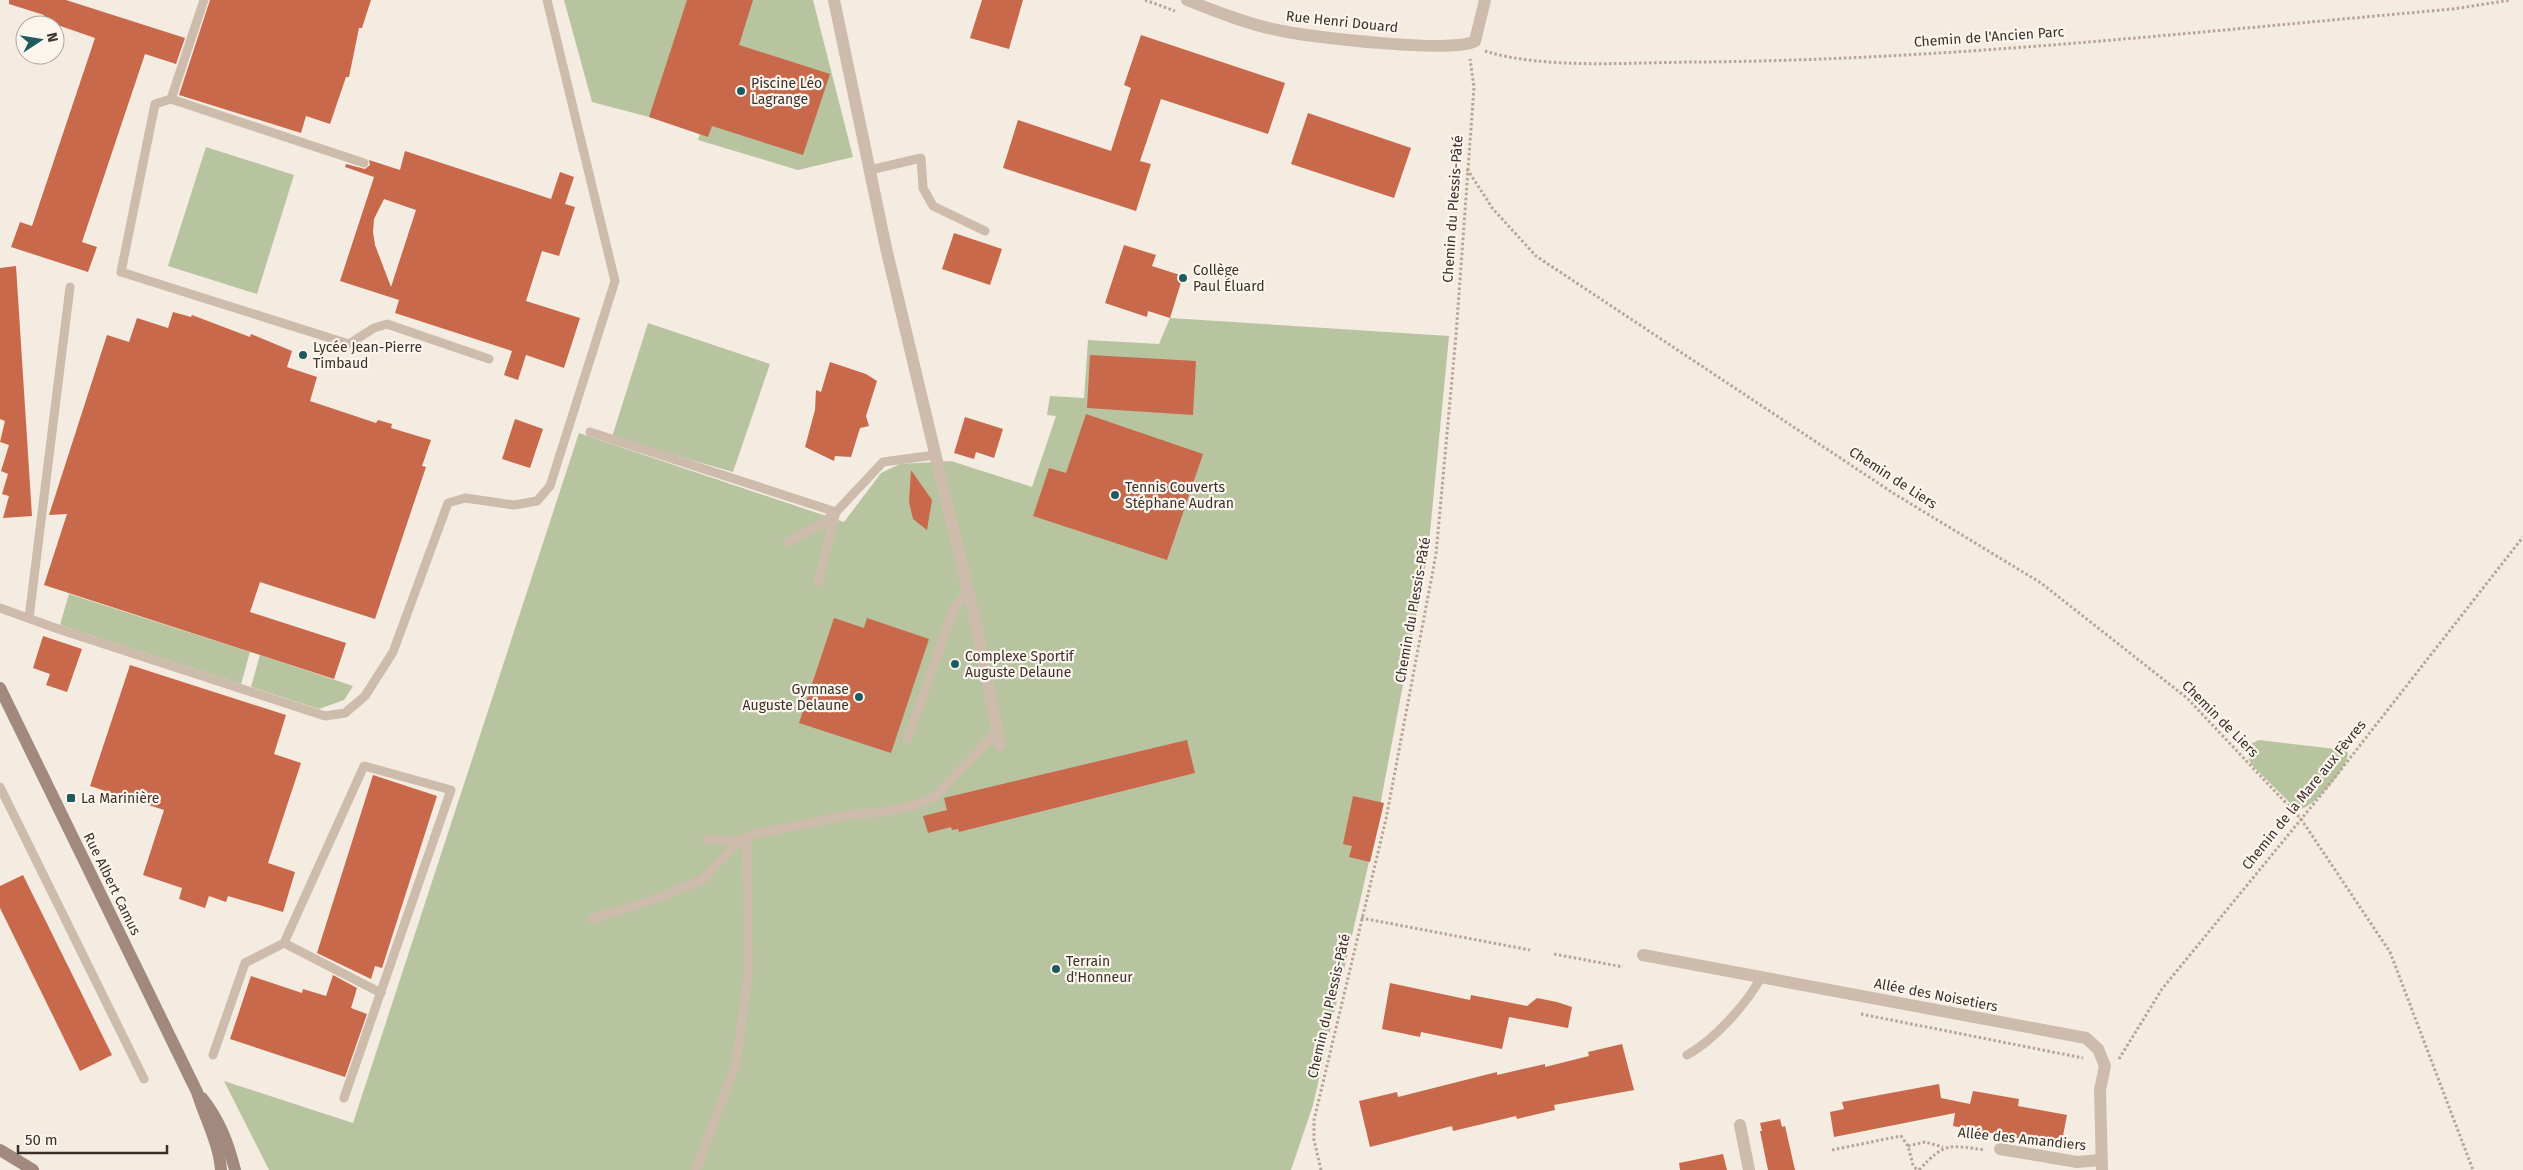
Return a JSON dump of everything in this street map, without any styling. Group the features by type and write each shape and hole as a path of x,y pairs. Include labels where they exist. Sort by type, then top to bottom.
{"main road":[{"name":"Rue Albert Camus","path":"0,688 198,1092 216,1116 228,1141 235,1170"},
{"name":"Rue Albert Camus","path":"198,1092 205,1120 217,1147 220,1170"},
{"path":"0,1150 34,1170"}],"street":[{"path":"834,0 886,248 968,592 1000,745"},
{"name":"Rue Henri Douard","path":"1188,0 1280,31 1440,47 1468,45"},
{"path":"1468,45 1475,41 1485,0"},
{"name":"Allée des Noisetiers","path":"1643,955 2086,1038 2098,1050 2105,1066"},
{"path":"2102,1165 2100,1090 2105,1066"},
{"path":"1740,1125 1749,1170"},
{"name":"Allée des Amandiers","path":"2000,1149 2102,1165"}],"lane":[{"path":"171,99 204,0"},
{"path":"0,608 325,716 345,713 365,696 394,652 448,503 465,498 514,505 537,501 550,486 615,281 547,0"},
{"path":"364,163 171,99 155,104 121,272 349,344 374,328 387,324 489,359"},
{"path":"870,170 921,158 922,188 933,206 985,231"},
{"path":"29,618 70,287"},
{"path":"590,432 836,512"},
{"path":"787,542 820,525 836,512 883,462 935,455"},
{"path":"818,582 836,512"},
{"path":"907,740 955,606 968,592"},
{"path":"708,839 743,839 855,814 883,812 919,804 936,796 997,731"},
{"path":"213,1055 245,963 284,943 364,766 450,790 344,1098"},
{"path":"0,788 144,1079"},
{"path":"592,919 652,900 702,880 743,839"},
{"path":"696,1170 736,1064 748,975 743,839"},
{"path":"284,943 381,993"},
{"path":"1687,1055 1702,1048 1752,993 1761,977"}],"path":[{"name":"Chemin de l'Ancien Parc","path":"1468,45 1495,54 1582,63 1776,61 2052,44 2453,10 2511,0"},
{"name":"Chemin du Plessis-Pâté","path":"1321,1170 1314,1140 1314,1120 1386,819 1436,554 1456,335 1474,87 1468,45"},
{"name":"Chemin de Liers","path":"1467,168 1492,209 1536,256 1893,493 2041,583 2187,698 2301,819 2390,952 2473,1170"},
{"name":"Chemin de la Mare aux Fèvres","path":"2105,1066 2121,1058 2162,989 2301,819 2523,537"},
{"path":"1361,918 1530,950"},
{"path":"1554,954 1623,966"},
{"path":"1853,1013 2073,1055 2105,1066"},
{"path":"1832,1150 1900,1136 1908,1146 1913,1165 1918,1170"},
{"path":"1908,1146 1924,1142 1942,1147"},
{"name":"Allée des Amandiers","path":"1918,1170 1942,1147 1954,1146 1994,1151 2000,1149"}],"green space":[{"path":"564,0 813,0 853,157 798,170 698,140 700,134 649,117 592,102"},
{"path":"206,147 294,175 257,294 168,266"},
{"name":"Complexe Sportif Auguste Delaune","path":"1170,318 1449,336 1428,553 1371,853 1313,1105 1291,1170 269,1170 224,1081 353,1123 579,433 844,522 881,473 900,464 951,461 1032,487 1056,416 1047,415 1050,396 1084,398 1088,340 1159,344"},
{"path":"648,323 770,364 733,472 612,437"},
{"path":"69,594 250,652 241,684 60,625"},
{"path":"260,655 353,686 344,700 319,709 251,687"},
{"path":"2259,740 2344,750 2348,753 2342,769 2328,788 2311,803 2297,810 2251,764 2246,751 2250,744"}],"building":[{"path":"9,0 66,0 185,38 176,64 145,54 82,242 97,247 88,272 11,247 20,222 32,226 95,38 65,28 65,15 44,15 9,4"},
{"path":"210,0 371,0 362,28 359,28 349,77 346,77 330,124 306,116 301,133 179,95"},
{"name":"Piscine Léo Lagrange","path":"687,0 753,0 739,45 830,74 803,155 712,126 708,137 649,117"},
{"path":"982,0 1023,0 1009,49 970,38"},
{"path":"1141,35 1285,83 1268,134 1161,99 1140,161 1151,164 1136,211 1003,168 1018,120 1111,151 1131,88 1124,85"},
{"path":"1308,113 1411,148 1394,198 1291,164"},
{"path":"405,151 551,199 560,172 574,177 565,204 575,207 559,256 542,251 526,301 580,318 564,368 526,355 518,380 504,375 512,351 395,313 399,300 340,281 374,177 345,167 346,164 365,169 370,165 369,160 400,170","holes":["384,199 416,210 391,287 375,245 374,219"]},
{"path":"954,233 1002,249 990,285 942,269"},
{"path":"1124,245 1156,255 1152,266 1183,276 1170,318 1148,311 1147,317 1105,303"},
{"path":"16,266 32,516 3,518 9,496 2,494 8,474 1,471 9,445 0,442 5,421 0,419 0,268"},
{"path":"173,312 191,317 192,315 250,337 251,334 292,351 287,367 317,377 310,401 376,423 378,420 392,424 391,428 431,440 422,466 426,467 375,619 260,582 250,612 346,643 334,679 44,585 67,514 49,515 107,335 129,342 137,318 168,328"},
{"path":"1090,355 1196,361 1193,415 1087,408"},
{"path":"830,362 866,374 877,381 866,416 869,426 860,428 851,457 835,456 834,461 805,447 815,410 816,390 821,392"},
{"name":"Tennis Couverts Stéphane Audran","path":"1086,414 1203,454 1167,560 1033,516 1049,468 1066,473"},
{"path":"965,417 1003,429 994,458 976,452 974,459 954,453"},
{"path":"515,419 543,429 530,468 502,459"},
{"path":"911,470 932,500 927,530 913,519 909,502"},
{"name":"Gymnase Auguste Delaune","path":"834,618 864,628 867,618 929,639 891,753 799,723"},
{"path":"43,636 82,649 67,692 46,685 50,674 33,668"},
{"path":"130,665 286,715 274,754 301,763 268,863 295,872 283,912 228,896 226,902 209,896 205,908 179,899 182,888 143,875 164,810 90,786"},
{"path":"1187,740 1195,773 959,832 958,829 952,830 951,827 928,833 923,816 947,810 944,798"},
{"path":"373,775 437,796 382,968 375,966 371,979 317,953"},
{"path":"1353,796 1384,803 1370,862 1349,857 1352,846 1343,844"},
{"path":"23,875 112,1055 80,1071 0,908 0,886"},
{"path":"333,975 357,988 351,1008 367,1014 345,1077 230,1039 251,976 302,993 303,989 326,996"},
{"path":"1390,983 1470,1000 1471,995 1527,1006 1537,998 1557,1002 1572,1007 1568,1028 1509,1017 1502,1049 1421,1032 1420,1037 1382,1029"},
{"path":"1622,1044 1634,1090 1554,1105 1555,1110 1517,1119 1516,1116 1453,1131 1452,1126 1370,1147 1359,1101 1397,1092 1398,1097 1497,1072 1497,1075 1545,1064 1545,1067 1589,1056 1588,1052"},
{"path":"1939,1084 1941,1098 1970,1104 1973,1091 2019,1099 2018,1106 2067,1115 2061,1146 1953,1126 1955,1113 1834,1137 1830,1112 1844,1109 1842,1102"},
{"path":"1780,1119 1782,1127 1785,1126 1795,1170 1768,1170 1760,1123"},
{"path":"1723,1154 1727,1170 1680,1170 1679,1163"}],"place":[{"name":"Piscine Léo Lagrange","path":"741,91"},
{"name":"Collège Paul Éluard","path":"1183,278"},
{"name":"Lycée Jean-Pierre Timbaud","path":"303,355"},
{"name":"Tennis Couverts Stéphane Audran","path":"1115,495"},
{"name":"Complexe Sportif Auguste Delaune","path":"955,664"},
{"name":"Gymnase Auguste Delaune","path":"859,697"},
{"name":"La Marinière","path":"71,798"},
{"name":"Terrain d'Honneur","path":"1056,969"}]}
